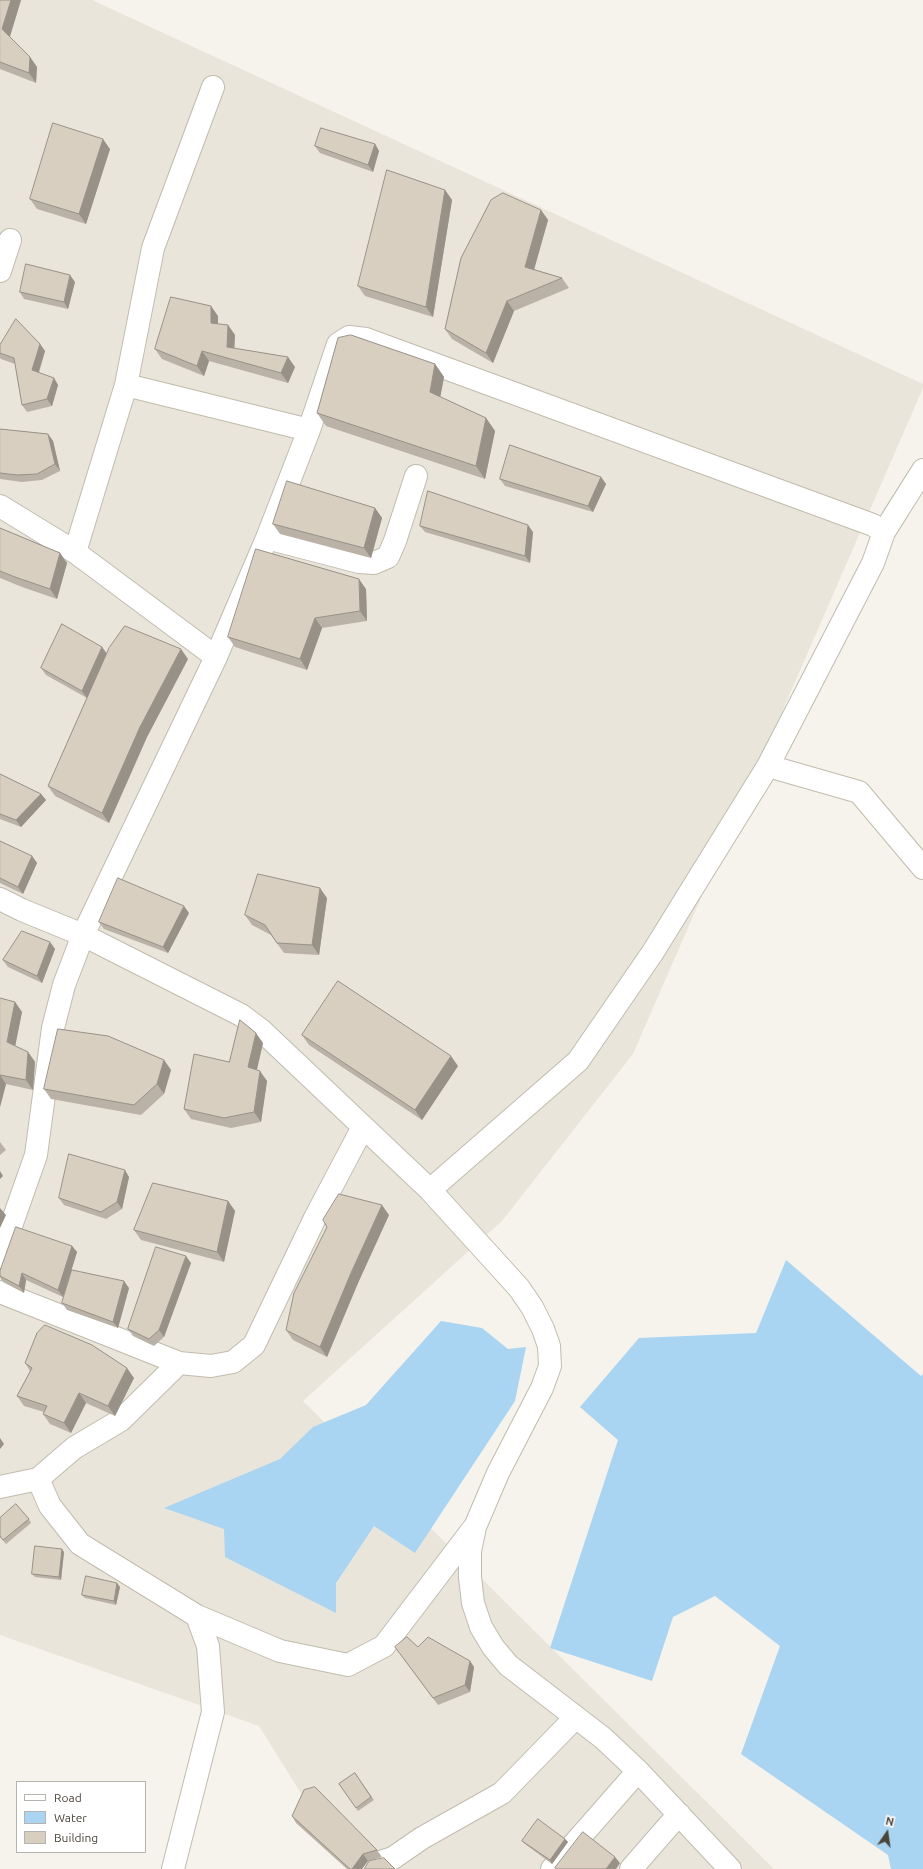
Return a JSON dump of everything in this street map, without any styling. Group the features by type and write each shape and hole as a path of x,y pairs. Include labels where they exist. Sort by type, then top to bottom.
{"street":[{"path":"75,552 126,385 153,248 213,87"},
{"path":"0,271 10,240"},
{"path":"0,1257 36,1156 54,1028 64,985 83,935 216,657 267,538 309,430 338,344 349,337 366,340 866,522 884,532"},
{"path":"126,385 309,430"},
{"path":"430,1190 578,1061 653,952 768,766 873,563 879,550 884,532 923,470"},
{"path":"267,538 359,562 374,563 388,557 395,541 416,476"},
{"path":"0,506 75,552 216,657"},
{"path":"768,766 860,792 923,868"},
{"path":"0,899 22,910 83,935 241,1015 261,1030 430,1190 518,1288 532,1307 543,1329 549,1346 550,1366 542,1388 498,1473 475,1526 470,1551 470,1577 473,1603 481,1627 493,1647 508,1665 575,1718 603,1738 638,1771 730,1869"},
{"path":"0,1292 179,1364 211,1366 233,1362 254,1345 315,1218 363,1127"},
{"path":"0,1487 38,1479 74,1448 121,1420 179,1364"},
{"path":"38,1479 50,1506 80,1544 197,1616 280,1651 348,1665 384,1646 475,1526"},
{"path":"173,1869 213,1712 208,1646 197,1616"},
{"path":"368,1869 371,1865 393,1858 422,1838 502,1792 575,1718"},
{"path":"552,1869 638,1771"},
{"path":"630,1869 679,1814"}],"shaded area":[{"path":"0,0 92,0 923,384 923,388 633,1054 502,1221 303,1401 774,1869 348,1869 259,1726 0,1635"}],"water":[{"path":"786,1260 921,1376 923,1374 923,1869 891,1869 888,1855 741,1754 780,1646 715,1596 673,1617 652,1681 550,1648 618,1440 580,1407 639,1338 756,1333"},
{"path":"441,1321 482,1328 508,1349 526,1347 515,1401 415,1553 374,1526 336,1583 336,1613 225,1557 224,1529 164,1508 280,1459 313,1427 366,1405"}],"building":[{"path":"0,0 11,0 2,29 30,57 29,73 0,62"},
{"path":"53,123 103,139 79,214 30,199"},
{"path":"321,128 375,144 368,165 315,146"},
{"path":"387,170 445,190 426,307 358,286"},
{"path":"503,193 541,210 525,267 562,278 507,301 486,353 445,329 461,258 491,200"},
{"path":"26,264 70,275 64,302 20,292"},
{"path":"171,297 211,306 211,323 228,325 227,347 288,357 281,373 202,351 197,366 155,349"},
{"path":"16,319 40,344 32,370 54,378 47,399 22,405 14,358 0,353 0,345"},
{"path":"351,335 435,364 430,392 486,418 476,466 317,413 338,338"},
{"path":"0,429 48,434 55,464 37,474 17,475 0,473"},
{"path":"510,445 601,477 588,506 500,479"},
{"path":"287,481 375,508 364,548 273,524"},
{"path":"428,491 528,525 525,556 420,526"},
{"path":"0,528 60,553 50,589 0,571"},
{"path":"256,549 359,579 360,611 315,618 300,659 228,637"},
{"path":"62,624 102,647 82,691 41,668"},
{"path":"125,626 181,649 140,727 102,813 48,786 109,648"},
{"path":"0,774 41,794 16,820 0,814"},
{"path":"0,841 32,856 18,887 0,878"},
{"path":"258,874 320,888 312,945 277,943 265,925 245,915"},
{"path":"118,878 184,906 163,947 99,922"},
{"path":"22,931 50,942 37,976 3,960"},
{"path":"338,981 451,1056 415,1110 302,1035"},
{"path":"0,998 15,1002 7,1042 28,1052 26,1080 0,1075"},
{"path":"240,1020 256,1033 248,1067 260,1071 254,1112 224,1118 184,1109 194,1054 229,1062"},
{"path":"58,1029 108,1036 164,1060 157,1084 134,1105 44,1089"},
{"path":"69,1154 125,1170 117,1202 101,1212 59,1198"},
{"path":"153,1183 228,1201 217,1252 134,1230"},
{"path":"339,1194 382,1205 351,1273 320,1347 286,1330 294,1293 327,1227 323,1220"},
{"path":"16,1227 72,1246 58,1290 22,1273 19,1286 0,1276 0,1271"},
{"path":"156,1247 186,1256 159,1330 149,1339 128,1329"},
{"path":"72,1270 124,1281 113,1322 62,1303"},
{"path":"45,1325 92,1345 127,1368 108,1406 79,1393 64,1423 43,1414 47,1406 17,1396 32,1368 25,1363 37,1333"},
{"path":"16,1504 29,1519 3,1540 0,1536 0,1518"},
{"path":"35,1546 62,1549 59,1577 32,1574"},
{"path":"86,1576 117,1583 114,1601 82,1595"},
{"path":"407,1637 418,1647 428,1637 470,1661 465,1685 433,1698 395,1647"},
{"path":"355,1773 371,1797 356,1808 339,1784"},
{"path":"315,1787 377,1850 363,1854 352,1869 350,1869 292,1816 304,1790"},
{"path":"538,1819 565,1839 550,1860 522,1841"},
{"path":"583,1832 615,1857 606,1869 555,1868"},
{"path":"384,1858 395,1869 364,1869 369,1861"}]}
